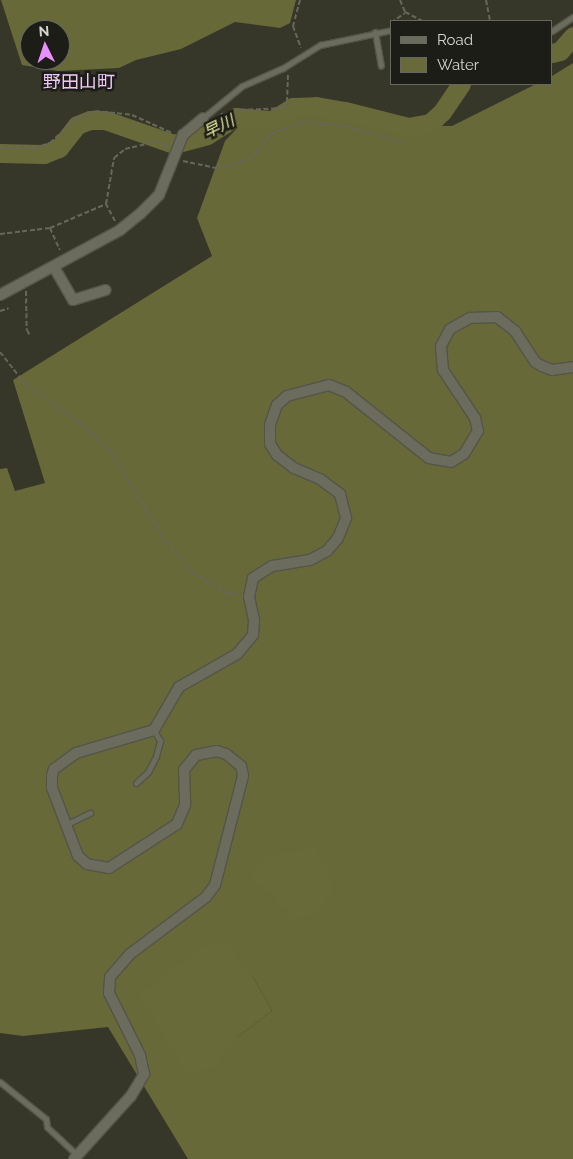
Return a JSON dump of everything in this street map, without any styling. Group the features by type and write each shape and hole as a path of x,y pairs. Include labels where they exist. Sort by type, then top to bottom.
{"street":[{"path":"0,295 54,268 120,230 159,195 184,134 203,118"},
{"path":"54,268 73,300 106,290"},
{"path":"76,1157 131,1096 144,1074 140,1054 109,993 110,977 130,954 206,897 215,886 241,788 240,766 234,758 216,751 196,755 184,770 184,805 177,824 110,868 87,864 78,856 52,788 54,768 76,753 154,730 179,687 237,654 253,634 254,620 249,587 260,571 272,566 310,560 326,551 338,538 346,518 340,494 320,479 294,468 276,455 270,444 272,415 287,396 320,386 338,388 429,458 451,462 464,454 478,432 475,418 443,370 441,346 450,329 470,318 497,317 515,331 535,362 552,370 573,368"}],"lane":[{"path":"553,30 573,16"},
{"path":"203,118 242,86 303,55 331,42 390,30"},
{"path":"375,32 381,64"},
{"path":"136,783 148,772 156,756 160,741 154,730"},
{"path":"65,825 90,813"},
{"path":"0,1082 46,1119 47,1127 76,1157"}],"path":[{"path":"300,0 293,26 303,55"},
{"path":"400,0 405,12 422,20"},
{"path":"486,0 490,20"},
{"path":"394,20 405,12"},
{"path":"216,108 224,116 241,110 284,108 287,102 288,64"},
{"path":"0,148 34,148 50,144 76,118 95,111 132,115 167,132 184,134"},
{"path":"120,230 106,204 114,158 125,149 156,142 210,167 241,162 258,152 270,134 305,122 345,126 405,143"},
{"path":"0,234 50,228 106,204"},
{"path":"50,228 66,261"},
{"path":"24,284 30,336"},
{"path":"0,311 9,308"},
{"path":"0,352 26,385 79,422 109,450 166,540 192,572 228,592 249,597"}],"shaded area":[{"path":"1,0 296,0 290,23 280,28 235,22 181,49 136,60 119,68 58,71 52,70 70,70 70,20 20,20 20,59"},
{"path":"573,63 573,1159 188,1159 108,1027 23,1036 0,1033 0,469 7,468 15,491 45,483 13,380 212,256 197,218 225,141 244,121 289,104 345,109 384,125 452,126 534,85 553,85 553,75","holes":["253,977 272,1011 237,1037"]}],"water":[{"path":"314,847 328,867 332,892 317,913 294,920 266,890 250,878 262,858"},
{"path":"225,941 253,977 272,1011 237,1037 212,1070 185,1072 139,995 203,947"}],"waterway":[{"name":"早川","path":"553,53 560,51 573,36"},
{"name":"早川","path":"0,153 44,154 59,148 77,125 90,120 105,120 174,144 207,135 236,117 272,120 293,107 316,106 345,111 408,127 430,123 442,112 460,85"}],"district":[{"name":"野田山町","path":"79,82"}]}
